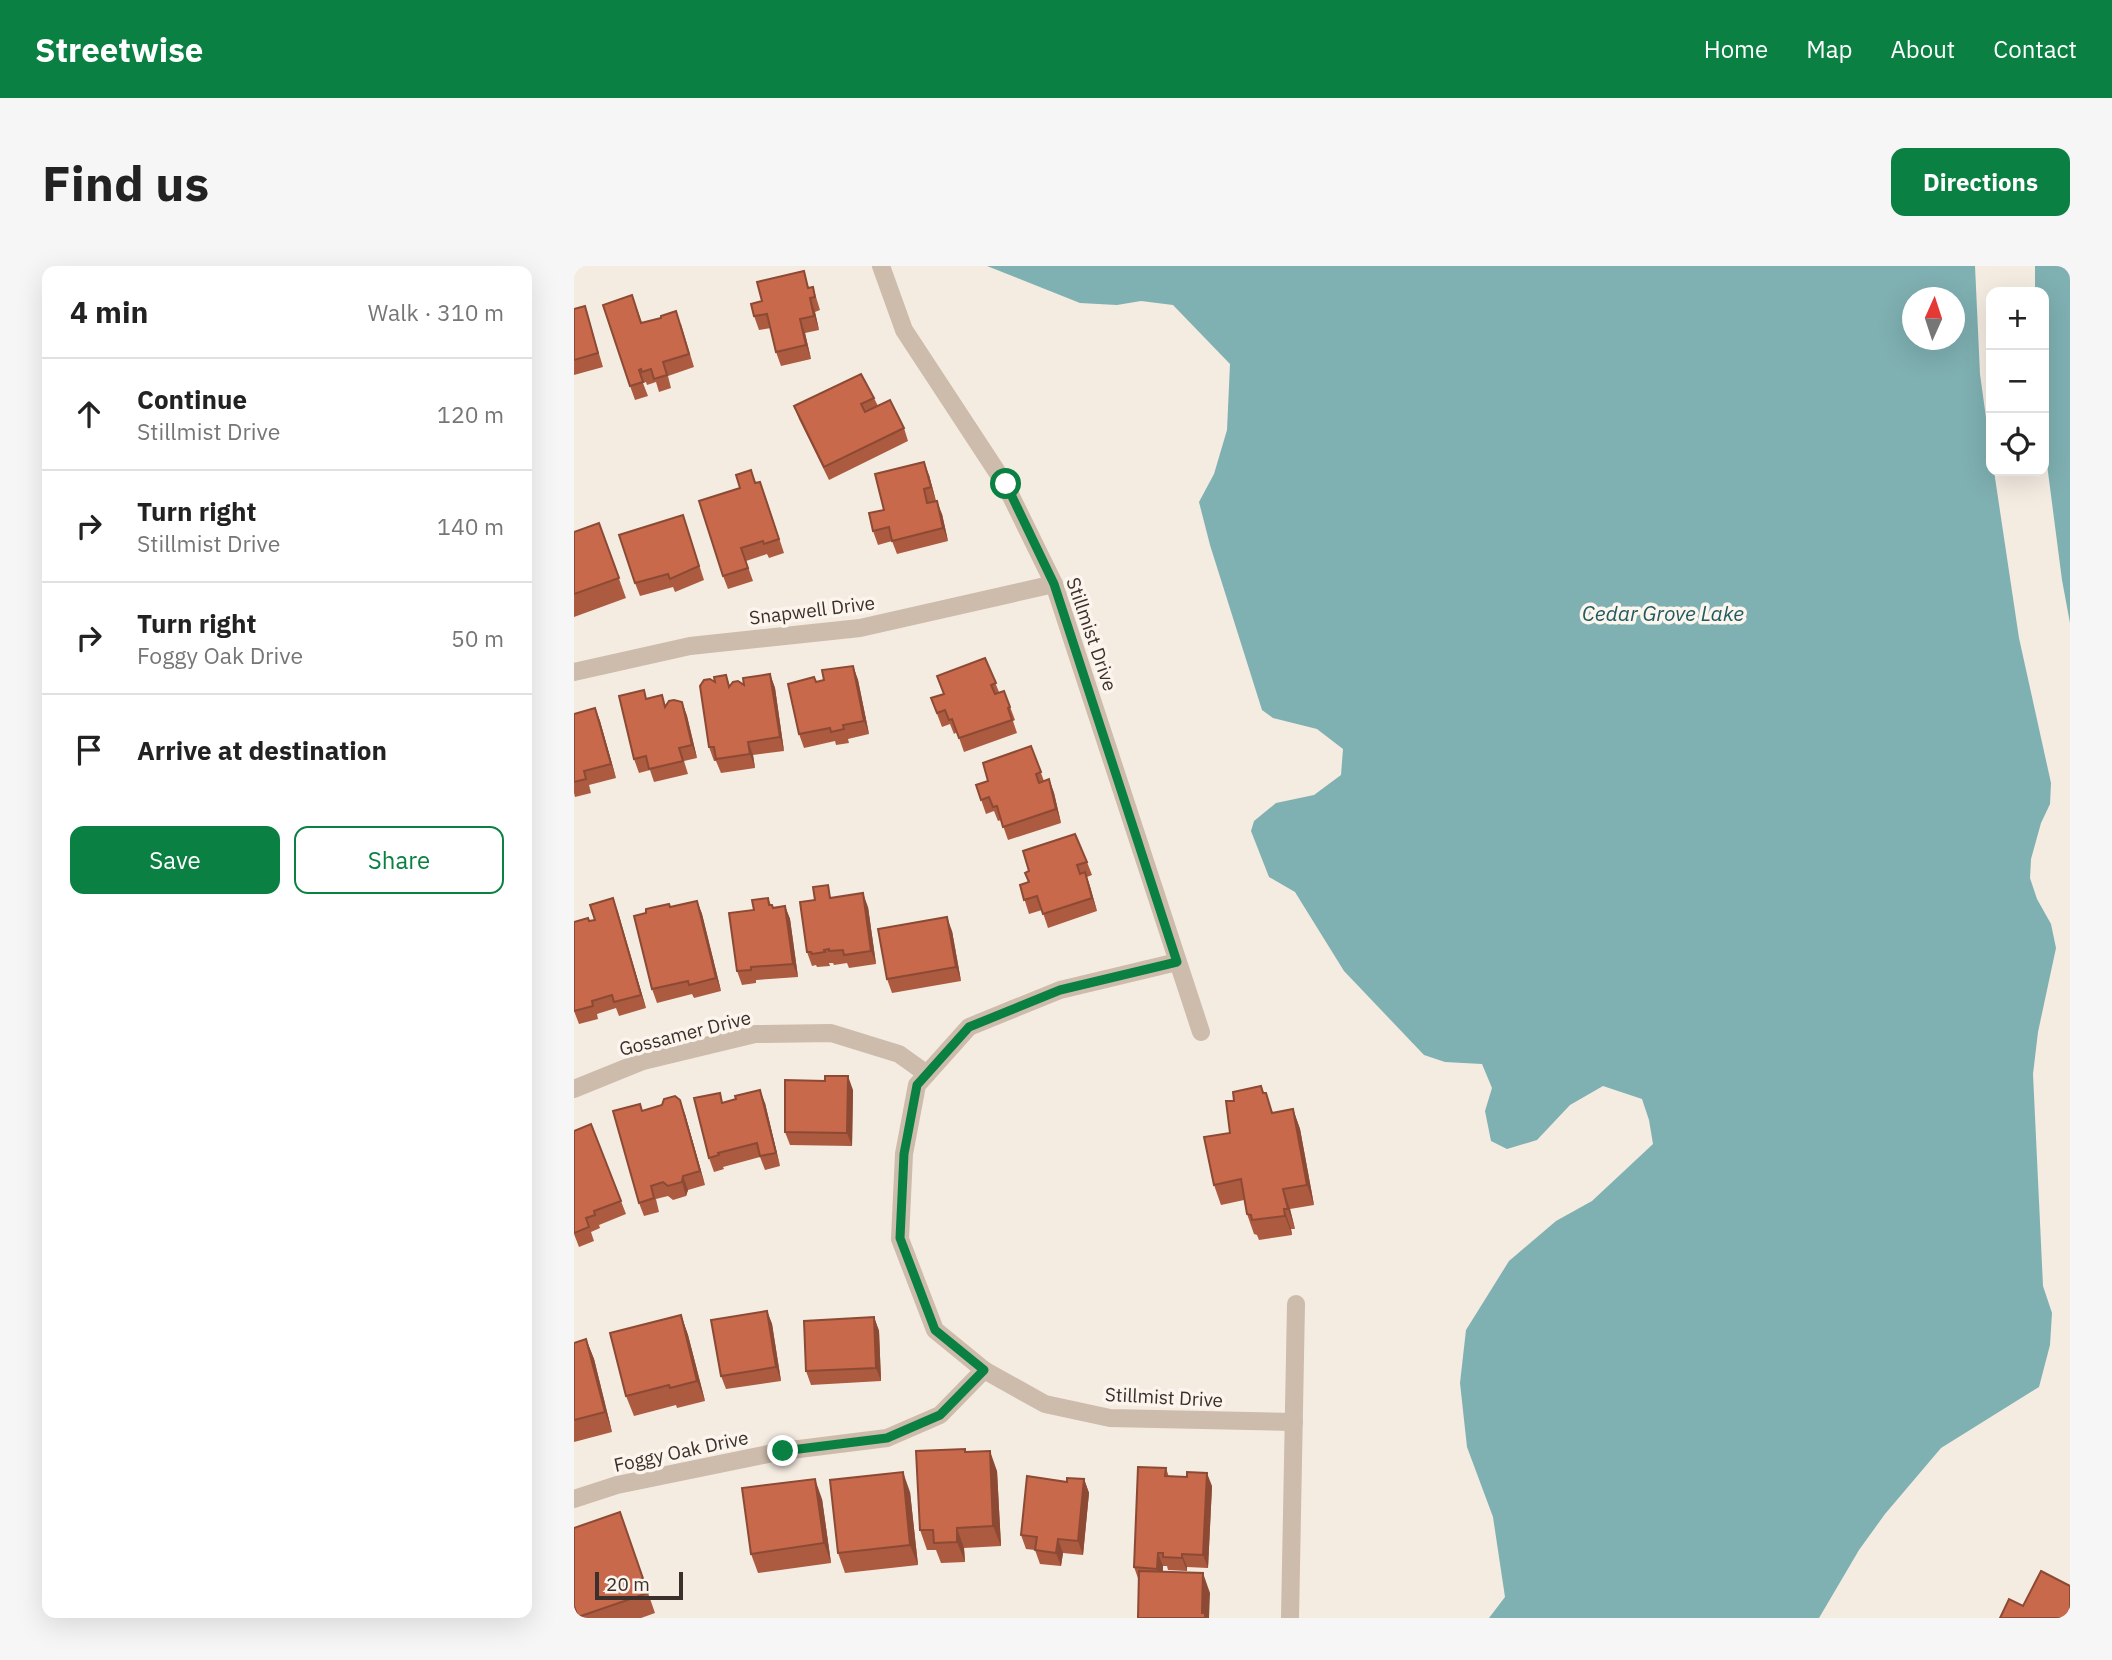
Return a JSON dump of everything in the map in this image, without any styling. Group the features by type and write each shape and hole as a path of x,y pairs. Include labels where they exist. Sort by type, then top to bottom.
{"street":[{"name":"Stillmist Drive","path":"881,266 904,330 1006,484 1054,584 1201,1032"},
{"name":"Snapwell Drive","path":"574,672 690,646 860,628 1054,584"},
{"name":"Stillmist Drive","path":"1177,962 1060,990 969,1027 917,1085 904,1154 900,1238 935,1330 984,1370 1045,1404 1110,1418 1294,1422"},
{"name":"Gossamer Drive","path":"574,1089 643,1061 755,1034 831,1033 899,1054 926,1074"},
{"path":"1290,1618 1296,1304"},
{"name":"Foggy Oak Drive","path":"574,1499 617,1485 783,1451 887,1438 940,1415 984,1370"}],"water":[{"name":"Cedar Grove Lake","path":"987,266 1975,266 1980,374 1986,418 1986,476 1995,476 2019,638 2051,783 2050,804 2041,823 2031,859 2030,878 2037,899 2051,924 2056,948 2038,1032 2033,1074 2043,1286 2052,1313 2050,1345 2039,1387 1941,1448 1885,1514 1859,1550 1819,1618 1489,1618 1505,1597 1493,1517 1467,1447 1460,1383 1466,1330 1509,1261 1556,1221 1592,1201 1653,1144 1649,1120 1642,1099 1603,1086 1570,1105 1537,1140 1507,1149 1491,1141 1485,1111 1492,1088 1482,1064 1445,1062 1424,1055 1344,971 1295,892 1269,877 1251,831 1254,821 1276,803 1314,795 1341,775 1343,749 1317,729 1273,718 1262,710 1210,545 1199,502 1214,474 1227,430 1230,364 1173,305 1141,301 1117,305 1080,303"},
{"path":"2035,266 2070,266 2070,623 2049,476 2049,287 2035,287"}],"building":[{"path":"804,271 808,288 813,287 815,297 810,298 814,316 800,319 806,345 776,352 767,314 754,316 751,304 762,301 757,282"},
{"path":"632,295 641,323 676,311 689,354 663,362 667,375 654,379 651,369 642,372 639,370 643,382 630,386 603,305"},
{"path":"585,306 598,353 574,360 574,309"},
{"path":"861,374 874,398 861,404 865,412 890,400 904,428 824,467 794,406"},
{"path":"924,462 931,487 924,489 927,503 937,501 943,528 892,541 889,527 873,531 869,513 884,510 875,474"},
{"path":"751,470 755,483 760,482 779,539 741,548 748,568 723,576 699,501 740,488 736,475"},
{"path":"683,515 699,566 670,579 668,574 635,583 619,535"},
{"path":"599,523 619,578 574,594 574,532"},
{"path":"985,658 996,683 991,685 995,694 1004,691 1012,720 959,738 952,719 949,720 945,710 937,713 931,698 944,694 937,676"},
{"path":"853,666 864,721 843,725 844,729 831,732 830,728 799,734 788,684 814,677 816,682 824,680 822,670"},
{"path":"770,674 780,737 748,742 750,754 716,759 714,747 709,747 700,686 704,680 715,682 714,677 726,675 729,687 738,681 744,685 743,678"},
{"path":"644,690 646,699 662,695 665,707 669,701 682,702 692,745 679,748 683,761 649,769 646,756 634,759 619,696"},
{"path":"595,708 611,764 584,771 586,779 574,782 574,714"},
{"path":"1031,746 1041,772 1036,774 1039,783 1049,779 1056,809 1003,827 997,806 993,807 989,797 981,800 976,785 988,781 983,763"},
{"path":"1075,834 1087,862 1077,865 1080,874 1085,872 1092,898 1043,914 1037,896 1024,900 1020,885 1029,882 1025,873 1029,871 1023,851"},
{"path":"828,885 830,898 863,893 871,951 844,955 843,950 829,949 812,954 807,952 800,902 815,900 813,887"},
{"path":"613,898 641,995 614,1002 612,995 592,1001 593,1006 574,1011 574,922 588,918 589,921 595,920 590,905"},
{"path":"768,898 769,905 773,908 785,906 793,964 751,967 751,970 737,971 729,913 754,910 752,900"},
{"path":"697,901 716,978 689,985 688,981 652,989 634,916 646,913 646,909"},
{"path":"947,917 956,967 887,979 878,929"},
{"path":"825,1076 848,1076 847,1133 785,1132 785,1080 825,1081"},
{"path":"1261,1086 1272,1113 1293,1109 1307,1185 1283,1189 1288,1209 1284,1209 1285,1216 1252,1220 1251,1215 1247,1214 1241,1179 1214,1185 1204,1137 1230,1133 1226,1101 1234,1101 1233,1092"},
{"path":"760,1090 776,1153 760,1156 757,1143 709,1158 694,1098 720,1093 722,1103 736,1099 735,1096"},
{"path":"675,1096 680,1100 700,1171 683,1176 682,1182 668,1186 663,1182 651,1186 654,1198 639,1203 613,1111 640,1104 642,1111 662,1105 664,1099"},
{"path":"591,1124 621,1201 594,1211 595,1215 586,1218 589,1227 574,1233 574,1131"},
{"path":"767,1311 776,1367 721,1376 711,1320"},
{"path":"681,1315 697,1381 626,1396 610,1333"},
{"path":"874,1317 876,1368 806,1371 804,1321"},
{"path":"586,1339 605,1412 574,1420 574,1343"},
{"path":"965,1449 965,1452 990,1451 993,1526 957,1528 957,1542 934,1543 933,1530 920,1530 916,1451"},
{"path":"1138,1467 1166,1468 1165,1476 1187,1477 1187,1472 1207,1473 1203,1555 1182,1554 1182,1558 1163,1557 1163,1553 1158,1553 1157,1569 1134,1567"},
{"path":"903,1472 910,1545 838,1553 830,1480"},
{"path":"1027,1476 1067,1482 1067,1478 1084,1479 1078,1541 1058,1539 1056,1553 1035,1550 1037,1537 1021,1535"},
{"path":"815,1479 824,1543 751,1554 742,1488"},
{"path":"620,1512 648,1593 578,1617 574,1606 574,1528"},
{"path":"1139,1571 1203,1573 1202,1613 1205,1613 1205,1618 1138,1618"},
{"path":"2041,1571 2070,1586 2070,1618 2000,1618 2009,1599 2023,1606"}],"route":[{"path":"783,1451 887,1438 940,1415 984,1370 935,1330 900,1238 904,1154 917,1085 969,1027 1060,990 1177,962 1054,584 1006,484"}]}
